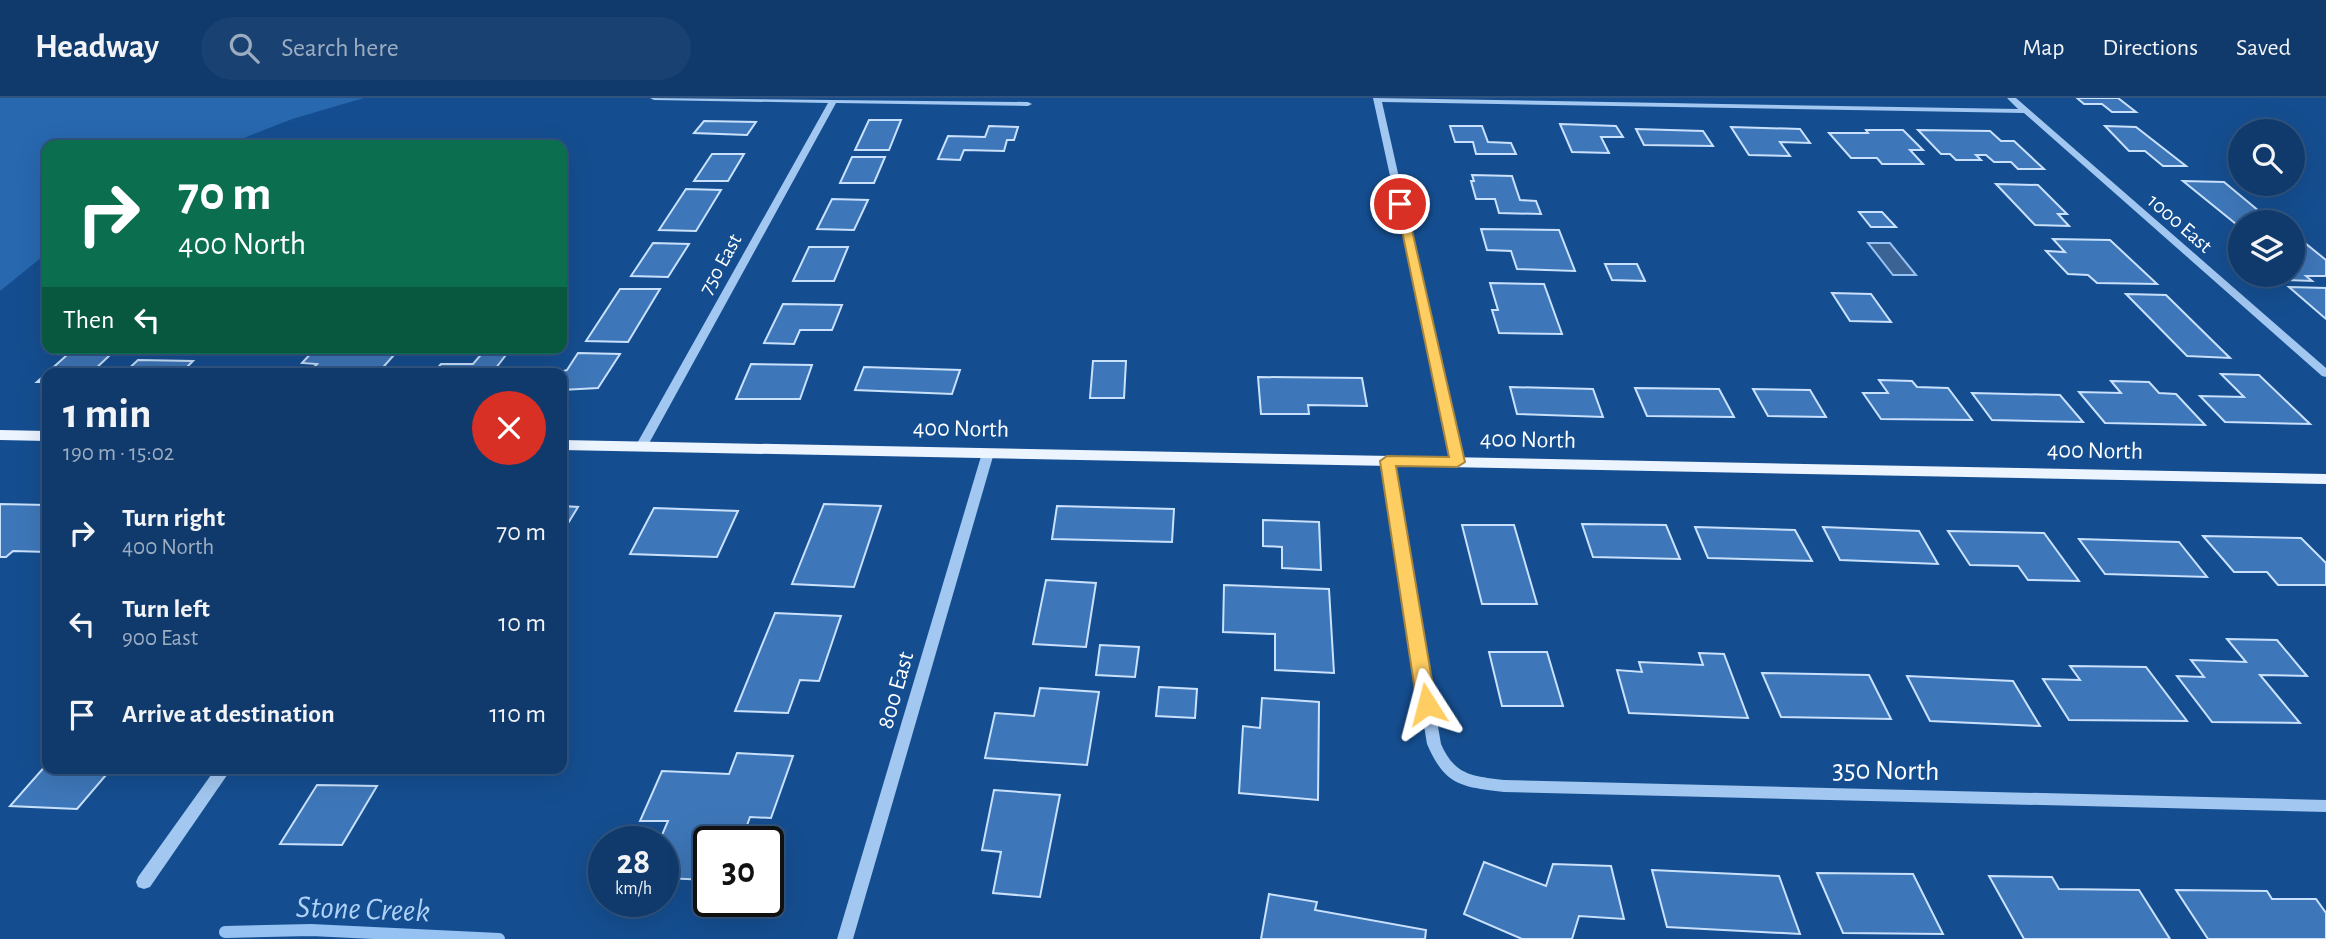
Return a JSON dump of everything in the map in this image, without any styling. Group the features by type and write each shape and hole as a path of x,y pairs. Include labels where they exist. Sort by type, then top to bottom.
{"main road":[{"path":"0,435 42,436"},
{"name":"400 North","path":"567,445 2326,480"}],"street":[{"path":"654,98 1028,104"},
{"name":"1000 East","path":"2011,98 2326,374"},
{"path":"1457,462 1377,99 2026,111"},
{"name":"750 East","path":"641,447 833,101"},
{"name":"800 East","path":"845,939 988,453"},
{"name":"350 North","path":"1387,461 1431,730 1439,758 1447,771 1464,779 1504,786 2326,806"},
{"path":"144,881 221,774"}],"shaded area":[{"path":"0,98 364,98 292,119 239,140 42,140 42,257 0,291"},
{"path":"1868,243 1890,243 1916,275 1893,275"}],"building":[{"path":"2077,98 2118,98 2136,112 2112,112 2102,104 2084,104"},
{"path":"869,120 901,120 889,150 855,150"},
{"path":"704,121 756,122 747,135 694,133"},
{"path":"1560,124 1616,126 1623,137 1601,137 1609,153 1572,152"},
{"path":"989,126 1018,127 1014,140 1007,140 1004,151 964,150 960,160 938,159 948,136 985,137"},
{"path":"1450,126 1482,126 1488,142 1511,143 1516,154 1476,154 1473,142 1455,142"},
{"path":"2105,126 2136,127 2186,166 2163,166 2145,151 2129,151"},
{"path":"1731,127 1800,129 1810,143 1780,142 1790,156 1749,155"},
{"path":"1636,129 1703,131 1713,146 1644,145"},
{"path":"1866,130 1903,130 1923,150 1910,150 1923,164 1882,164 1877,158 1851,158 1829,133 1868,133"},
{"path":"1918,130 1990,131 2001,141 2014,141 2044,169 2018,169 2011,162 1994,162 1986,155 1976,155 1981,160 1956,160 1950,154 1941,154"},
{"path":"712,154 744,154 728,181 694,181"},
{"path":"852,157 885,157 874,183 840,183"},
{"path":"1472,175 1512,176 1520,200 1536,201 1541,214 1499,213 1495,199 1476,199"},
{"path":"2183,181 2224,182 2228,185 2228,196 2241,196 2258,210 2228,210 2228,218"},
{"path":"1996,184 2038,185 2067,214 2058,214 2069,226 2035,225"},
{"path":"686,189 721,190 696,231 659,230"},
{"path":"832,199 868,200 854,230 817,229"},
{"path":"1859,212 1882,212 1896,227 1871,227"},
{"path":"1481,229 1559,230 1575,271 1517,269 1511,251 1487,250"},
{"path":"2053,239 2110,240 2157,284 2097,283 2088,275 2068,274 2046,251 2065,252"},
{"path":"653,243 689,244 668,277 631,276"},
{"path":"2305,243 2326,260 2326,276 2306,276 2312,281 2305,281"},
{"path":"809,247 848,247 834,281 793,281"},
{"path":"1605,264 1637,264 1645,281 1612,280"},
{"path":"1490,283 1544,284 1562,334 1499,333 1492,310 1498,310"},
{"path":"2289,287 2326,288 2326,319"},
{"path":"620,289 660,289 628,342 586,341"},
{"path":"1832,293 1871,294 1891,322 1850,321"},
{"path":"2126,294 2166,295 2230,358 2187,356"},
{"path":"783,304 842,305 832,330 800,330 794,344 764,343"},
{"path":"578,353 620,354 598,388 567,390 567,370"},
{"path":"310,354 394,355 382,368 313,368 317,364 302,363"},
{"path":"482,354 507,354 496,368 437,368 441,364 473,364"},
{"path":"67,355 110,355 96,368 53,368"},
{"path":"138,360 193,361 186,368 129,368"},
{"path":"1093,361 1126,361 1124,398 1090,398"},
{"path":"751,364 812,365 800,399 736,399"},
{"path":"864,367 960,370 952,394 855,390"},
{"path":"2221,374 2259,375 2310,424 2225,422 2200,396 2244,397"},
{"path":"1258,377 1362,378 1367,406 1308,405 1309,414 1261,414"},
{"path":"1879,380 1912,381 1917,387 1948,388 1972,420 1881,419 1863,393 1888,393"},
{"path":"2111,381 2149,382 2159,393 2176,394 2205,425 2105,423 2079,392 2121,393"},
{"path":"1510,387 1593,389 1603,417 1517,414"},
{"path":"1635,388 1719,389 1734,417 1647,416"},
{"path":"1753,389 1810,390 1826,417 1768,416"},
{"path":"1972,393 2060,395 2083,422 1992,420"},
{"path":"0,504 42,505 42,552 13,551 6,557 0,557"},
{"path":"824,504 881,506 854,587 792,584"},
{"path":"567,506 578,507 567,525"},
{"path":"1057,506 1174,509 1172,542 1052,539"},
{"path":"654,508 738,511 717,557 630,554"},
{"path":"1263,520 1319,522 1321,570 1282,568 1282,547 1263,546"},
{"path":"1582,524 1666,525 1680,559 1593,557"},
{"path":"1462,525 1514,525 1537,604 1482,604"},
{"path":"1695,527 1795,530 1812,561 1708,558"},
{"path":"1823,527 1919,531 1938,564 1840,560"},
{"path":"1948,531 2044,533 2079,581 2028,580 2018,566 1970,565"},
{"path":"2203,536 2301,538 2326,563 2326,585 2278,585 2267,572 2234,572"},
{"path":"2079,539 2179,542 2207,577 2105,574"},
{"path":"1046,580 1096,583 1086,647 1033,644"},
{"path":"1224,585 1329,589 1334,673 1275,670 1275,634 1223,632"},
{"path":"775,613 841,616 819,681 800,680 788,713 735,711"},
{"path":"2227,639 2277,640 2307,676 2260,675 2300,723 2212,722 2177,676 2204,677 2191,660 2246,662"},
{"path":"1100,645 1139,647 1135,677 1096,675"},
{"path":"1489,652 1547,652 1563,706 1502,706"},
{"path":"1699,653 1724,654 1748,718 1629,713 1617,670 1642,672 1639,662 1703,665"},
{"path":"2070,666 2146,667 2187,721 2069,720 2043,679 2080,680"},
{"path":"1762,673 1869,675 1891,719 1781,717"},
{"path":"1907,676 2013,681 2040,726 1930,721"},
{"path":"1159,687 1197,689 1195,718 1156,716"},
{"path":"1040,688 1099,692 1087,765 985,758 995,713 1034,716"},
{"path":"1262,698 1319,702 1318,800 1239,793 1243,726 1260,728"},
{"path":"737,753 793,756 771,818 750,817 747,826 693,826 693,879 679,879 679,826 666,826 668,821 640,821 662,771 729,774"},
{"path":"42,770 42,774 107,774 77,809 10,806"},
{"path":"317,785 377,786 342,845 280,844"},
{"path":"994,790 1060,795 1040,897 993,893 1001,852 982,850"},
{"path":"1484,862 1546,886 1553,864 1611,866 1624,919 1579,916 1572,939 1522,939 1464,914"},
{"path":"1652,870 1779,876 1800,934 1667,927"},
{"path":"1817,873 1913,874 1943,934 1843,933"},
{"path":"1989,876 2052,877 2059,889 2139,890 2170,939 2024,939"},
{"path":"2176,890 2267,891 2272,899 2316,899 2326,913 2326,939 2208,939"},
{"path":"1269,894 1317,902 1315,910 1426,930 1425,939 1261,939"}],"waterway":[{"name":"Stone Creek","path":"225,932 311,930 499,939"}],"route":[{"path":"1400,204 1457,462 1387,461 1427,704"}]}
